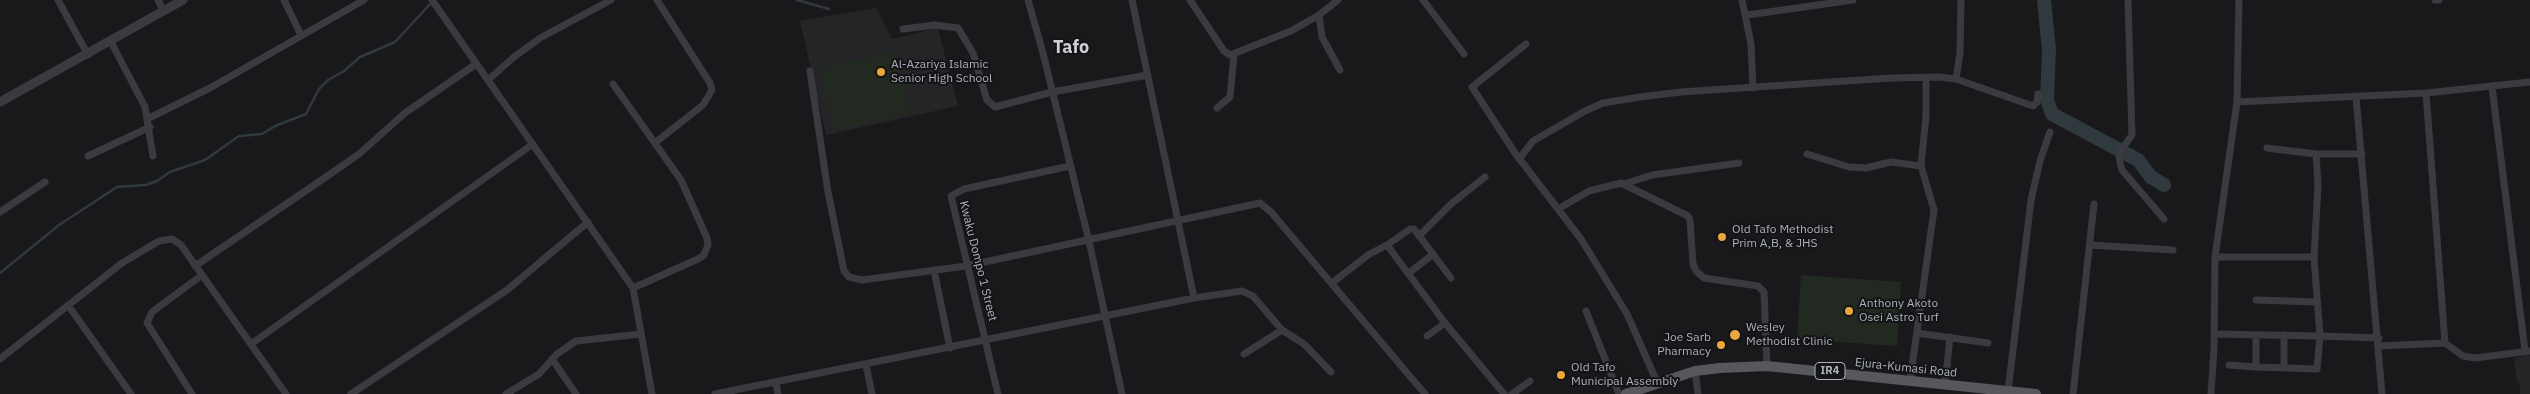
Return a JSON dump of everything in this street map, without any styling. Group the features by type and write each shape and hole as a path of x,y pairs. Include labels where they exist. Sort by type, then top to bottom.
{"main road":[{"name":"Ejura-Kumasi Road","path":"1626,394 1657,382 1695,371 1767,366 1791,367 1945,385 1987,392 2008,391 2036,394"}],"street":[{"path":"58,0 88,54"},
{"path":"158,0 164,10"},
{"path":"0,102 183,0"},
{"path":"284,0 301,35"},
{"path":"149,118 210,88 364,0"},
{"path":"432,0 633,288 652,394"},
{"path":"488,80 514,57 540,38 611,0"},
{"path":"656,142 703,106 712,90 710,83 657,0"},
{"path":"1028,0 1089,240 1122,394"},
{"path":"1132,0 1194,298"},
{"path":"1190,0 1224,51 1234,55 1291,31 1319,15 1338,0"},
{"path":"1423,0 1464,54"},
{"path":"1742,0 1747,15 1753,88"},
{"path":"1747,15 1853,0"},
{"path":"1956,78 1960,53 1961,0"},
{"path":"2128,0 2132,135 2120,153 2122,170 2164,219"},
{"path":"2211,394 2215,257 2237,102 2239,0"},
{"path":"1319,15 1322,37 1340,70"},
{"path":"903,28 936,24 958,28 973,53 987,100 992,106 1052,92 1148,75"},
{"path":"110,42 146,107 153,156"},
{"path":"1526,44 1473,85 1473,90 1519,159 1581,239 1627,314 1657,382"},
{"path":"1217,108 1230,97 1234,55"},
{"path":"195,266 326,178 359,154 406,113 476,64"},
{"path":"810,71 828,192 844,270 850,277 862,280 966,266 1260,203 1271,212 1425,394"},
{"path":"1910,381 1934,210 1921,166 1926,116 1926,78"},
{"path":"1519,159 1533,141 1559,124 1603,103 1681,92 1926,78 1956,78 2033,106 2037,102 2038,94"},
{"path":"2237,102 2426,93 2530,82"},
{"path":"613,84 656,142 681,180 707,238 708,245 704,255 698,259 633,288"},
{"path":"2379,346 2445,343 2463,356 2475,358 2528,351 2492,87"},
{"path":"2426,93 2445,343"},
{"path":"2356,97 2379,338 2382,394"},
{"path":"88,156 150,127"},
{"path":"2008,391 2032,200 2040,161 2050,132"},
{"path":"251,344 533,144"},
{"path":"2267,148 2316,154 2362,154"},
{"path":"1807,154 1848,166 1866,168 1892,162 1921,166"},
{"path":"2229,365 2317,369 2320,336 2314,257 2318,186 2316,154"},
{"path":"1624,184 1660,174 1740,163"},
{"name":"Kwaku Dompo 1 Street","path":"998,394 950,200 953,193 1070,166"},
{"path":"1419,236 1451,204 1485,177"},
{"path":"0,212 45,182"},
{"path":"1558,210 1589,191 1616,183 1624,184 1688,216 1690,220 1693,264 1704,278 1758,286 1764,292 1767,366"},
{"path":"2073,394 2094,204"},
{"path":"351,394 507,290 588,222"},
{"path":"1332,284 1368,255 1410,229 1414,229 1451,278"},
{"path":"0,359 122,263 159,241 172,239 181,245 286,394"},
{"path":"1387,245 1504,394"},
{"path":"2090,245 2173,250"},
{"path":"1409,273 1432,255"},
{"path":"2215,257 2314,257"},
{"path":"934,270 950,348"},
{"path":"192,394 147,323 152,312 202,276"},
{"path":"715,394 1194,298 1245,292 1256,300 1282,330 1304,344 1330,372"},
{"path":"2256,300 2317,302"},
{"path":"68,305 131,394"},
{"path":"1586,311 1619,394"},
{"path":"1427,336 1446,322"},
{"path":"1244,354 1282,330"},
{"path":"1917,333 1988,342"},
{"path":"506,394 539,374 563,348 576,341 641,334"},
{"path":"2214,334 2379,338"},
{"path":"2256,335 2256,367"},
{"path":"2284,335 2284,368"},
{"path":"1945,385 1950,337"},
{"path":"552,359 576,394"},
{"path":"866,365 872,394"},
{"path":"1695,371 1698,394"},
{"path":"1512,394 1530,381"},
{"path":"776,383 778,394"}],"shaded area":[{"name":"Al-Azariya Islamic Senior High School","path":"876,8 892,39 938,28 958,106 826,135 800,21"},
{"path":"896,51 910,113 834,131 820,69"},
{"name":"Anthony Akoto Osei Astro Turf","path":"1801,275 1901,282 1897,346 1797,339"},
{"path":"2530,355 2530,394 2520,394 2520,383 2517,383 2514,358"}],"waterway":[{"path":"797,0 829,9"},
{"path":"2044,0 2049,50 2047,100 2052,114 2138,160 2151,177 2164,185"},
{"path":"0,273 59,225 117,187 146,185 157,181 170,172 205,160 239,136 262,134 275,126 306,114 319,89 328,80 344,71 360,57 395,42 432,2"}],"place":[{"name":"Al-Azariya Islamic Senior High School","path":"881,72"},
{"name":"Old Tafo Methodist Prim A,B, & JHS","path":"1722,237"},
{"name":"Anthony Akoto Osei Astro Turf","path":"1849,311"},
{"name":"Wesley Methodist Clinic","path":"1735,335"},
{"name":"Joe Sarb Pharmacy","path":"1721,345"},
{"name":"Old Tafo Municipal Assembly","path":"1561,375"}],"district":[{"name":"Tafo","path":"1071,48"}]}
